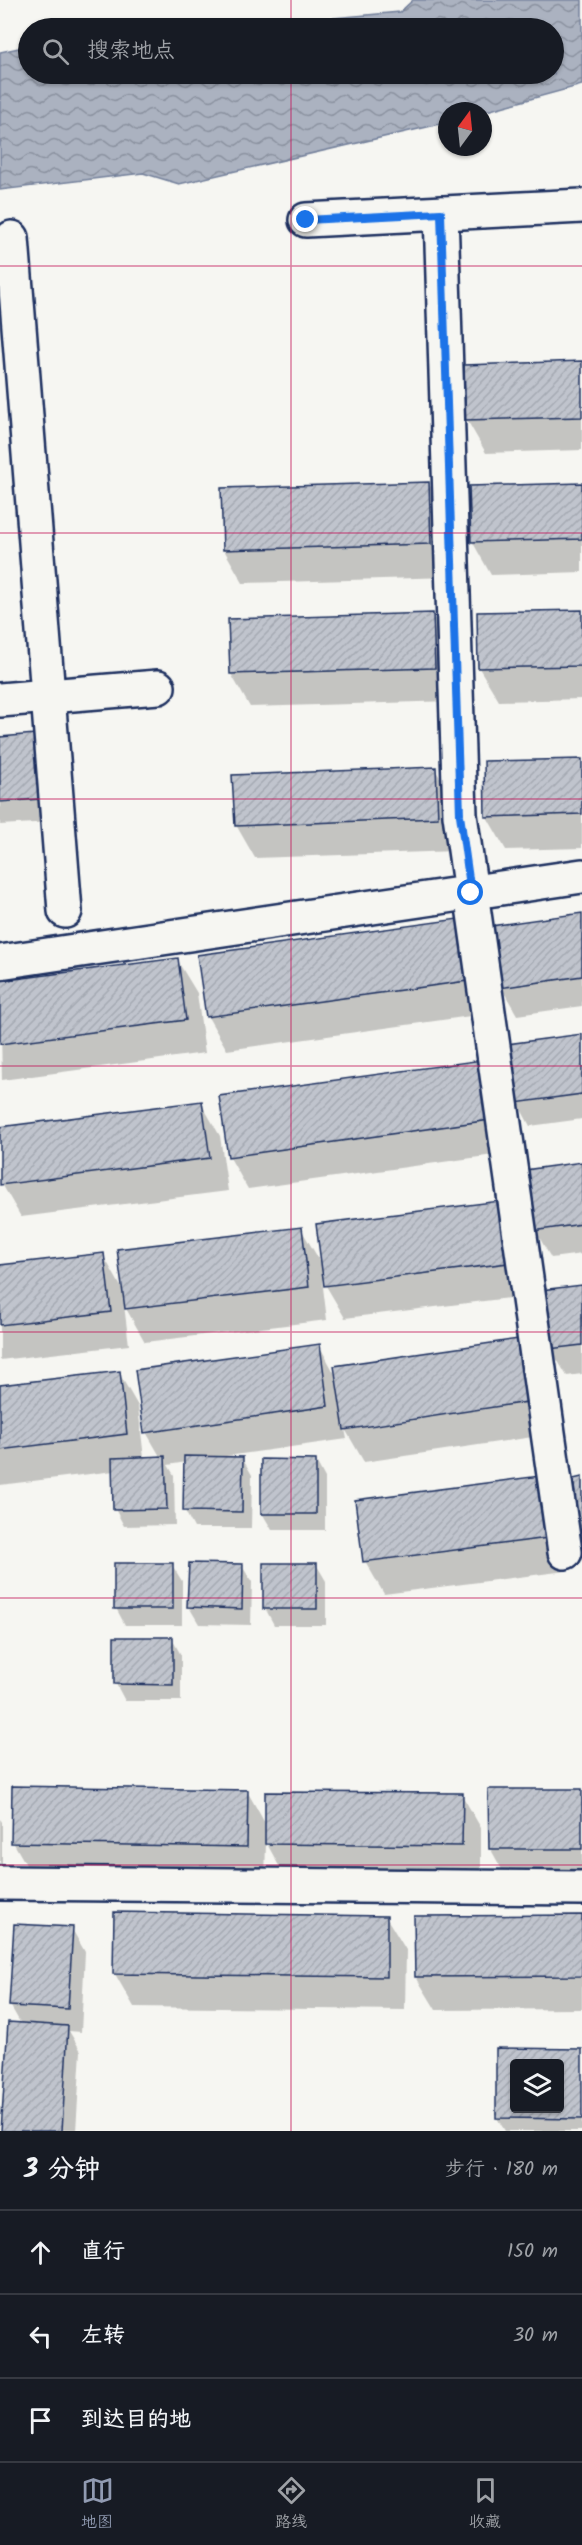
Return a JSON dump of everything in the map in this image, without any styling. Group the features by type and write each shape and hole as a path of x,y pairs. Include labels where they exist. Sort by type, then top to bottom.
{"street":[{"path":"306,220 582,206"},
{"path":"441,213 460,815 564,1552"},
{"path":"12,238 65,911"},
{"path":"0,700 158,687"},
{"path":"0,962 582,876"},
{"path":"0,1883 582,1888"}],"water":[{"path":"413,0 582,0 582,85 492,110 492,102 438,102 438,124 179,184 143,173 0,190 0,52 18,48 18,84 564,84 564,18 333,18 400,12"}],"building":[{"path":"582,361 582,417 465,420 464,365"},
{"path":"429,482 431,544 223,550 221,488"},
{"path":"582,483 582,539 471,542 469,486"},
{"path":"582,610 582,666 478,668 477,612"},
{"path":"433,613 435,668 230,674 228,619"},
{"path":"35,734 40,799 0,802 0,737"},
{"path":"582,759 582,814 485,817 484,761"},
{"path":"436,767 438,818 235,826 232,775"},
{"path":"582,913 582,976 499,988 491,926"},
{"path":"458,919 467,981 206,1017 197,955"},
{"path":"178,958 186,1020 0,1044 0,981"},
{"path":"582,1034 582,1094 515,1103 507,1044"},
{"path":"482,1060 490,1120 228,1157 219,1096"},
{"path":"202,1101 210,1158 0,1185 0,1127"},
{"path":"582,1162 582,1224 533,1231 525,1170"},
{"path":"500,1201 508,1263 324,1286 316,1224"},
{"path":"302,1227 309,1287 125,1309 117,1249"},
{"path":"104,1253 111,1312 0,1325 0,1265"},
{"path":"582,1285 582,1345 549,1349 541,1290"},
{"path":"518,1339 527,1402 344,1430 334,1366"},
{"path":"320,1344 328,1406 144,1433 135,1370"},
{"path":"120,1371 127,1434 0,1450 0,1385"},
{"path":"165,1456 167,1509 113,1510 112,1458"},
{"path":"184,1456 243,1457 242,1512 183,1511"},
{"path":"261,1459 316,1460 316,1514 261,1514"},
{"path":"540,1476 548,1538 363,1562 355,1500"},
{"path":"582,1477 582,1541 580,1541 573,1479"},
{"path":"114,1563 173,1563 173,1609 114,1609"},
{"path":"189,1563 243,1564 242,1609 187,1607"},
{"path":"263,1563 317,1563 317,1609 263,1609"},
{"path":"114,1637 173,1637 173,1685 114,1684"},
{"path":"12,1786 248,1790 247,1847 11,1843"},
{"path":"488,1789 582,1789 582,1849 489,1849"},
{"path":"265,1792 463,1793 462,1846 265,1844"},
{"path":"114,1912 387,1916 387,1977 113,1974"},
{"path":"582,1915 582,1976 415,1977 414,1916"},
{"path":"14,1924 73,1927 68,2009 9,2006"},
{"path":"8,2022 68,2026 62,2131 1,2131"},
{"path":"496,2048 582,2049 582,2119 496,2118"}],"route":[{"path":"306,220 441,213 460,815 471,893"}]}
